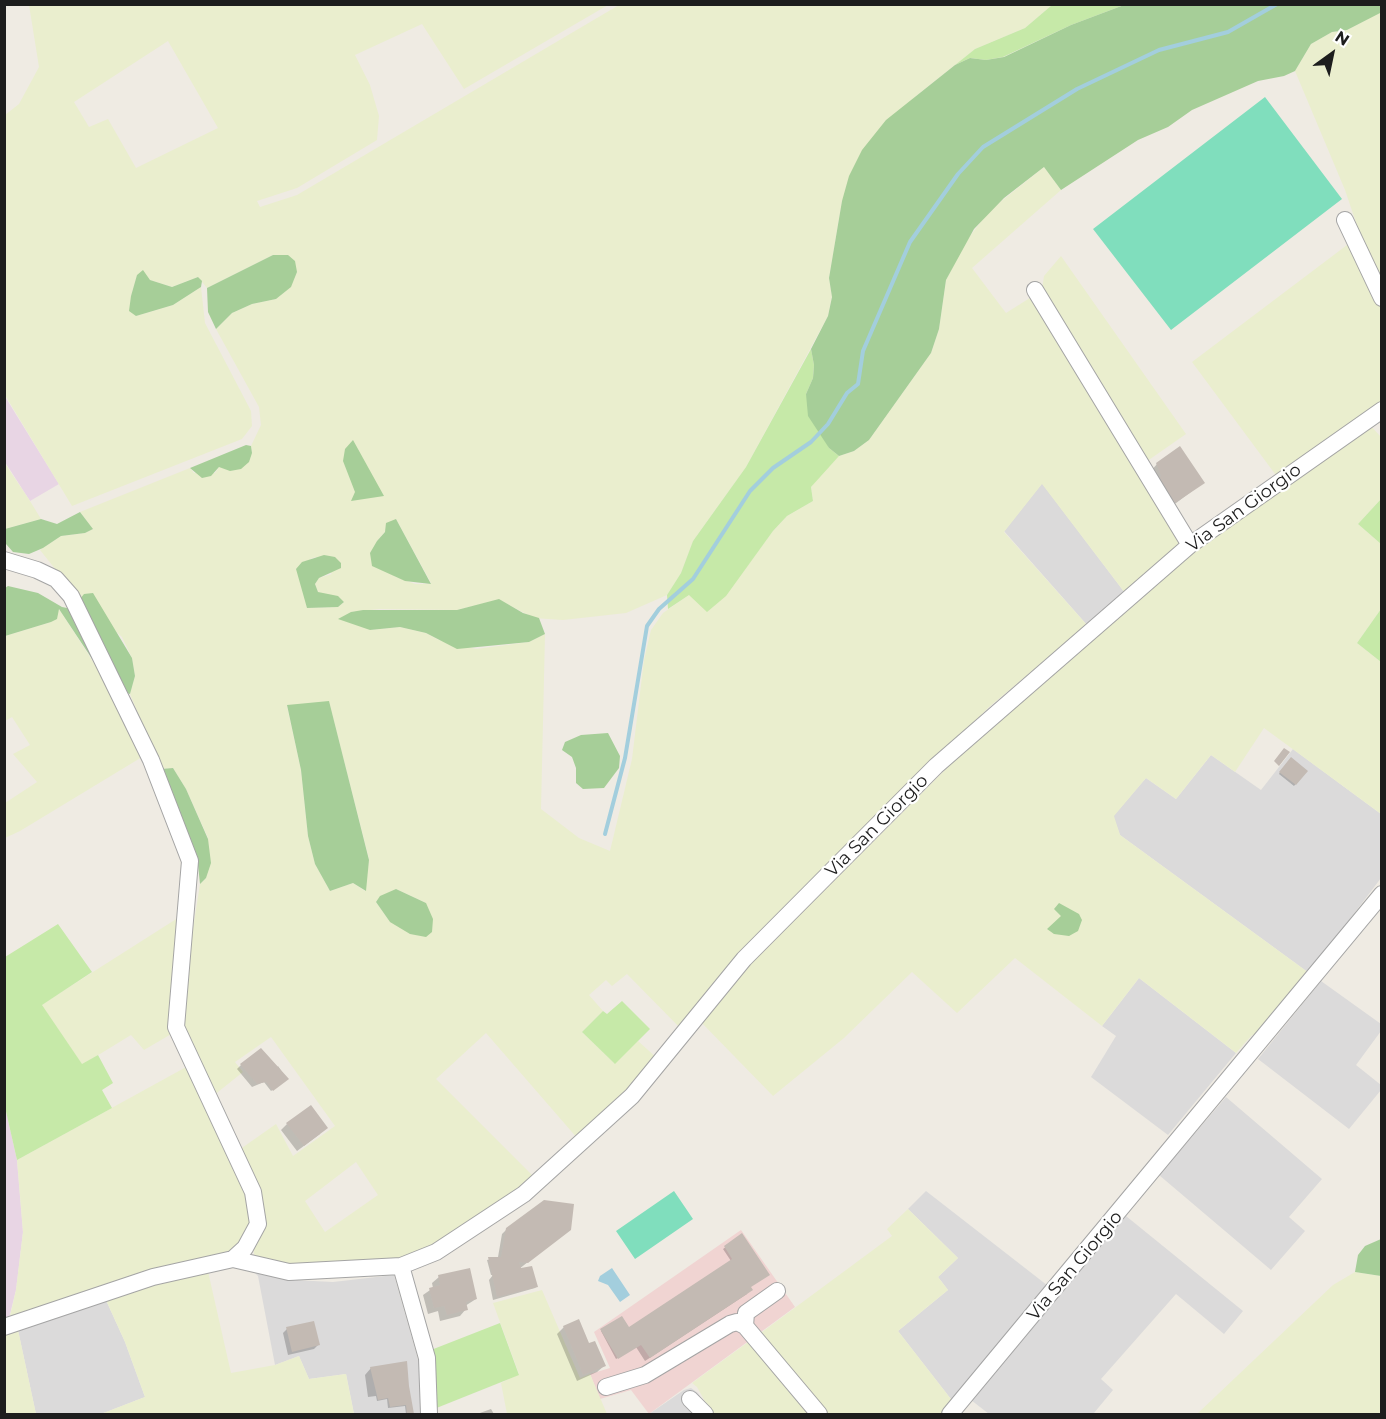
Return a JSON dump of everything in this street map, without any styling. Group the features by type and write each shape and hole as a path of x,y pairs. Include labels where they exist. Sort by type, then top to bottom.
{"street":[{"path":"1346,220 1382,298"},
{"path":"1035,290 1190,545"},
{"name":"Via San Giorgio","path":"233,1258 289,1272 401,1266 436,1252 524,1194 632,1096 744,959 936,766 1190,545 1382,410"},
{"path":"4,560 37,570 56,579 71,596 151,759 190,861 176,1026 253,1192 258,1224 245,1248 233,1258 153,1277 4,1328"},
{"name":"Via San Giorgio","path":"950,1414 1382,894"},
{"path":"401,1266 427,1358 429,1414"},
{"path":"745,1326 746,1313 777,1291"},
{"path":"606,1387 645,1375 737,1322 745,1326 819,1414"},
{"path":"690,1399 705,1414"}],"shaded area":[{"path":"4,395 59,484 30,501 5,462"},
{"path":"1042,483 1125,593 1087,625 1004,531"},
{"path":"1293,749 1381,814 1381,878 1309,973 1120,835 1113,816 1146,778 1176,799 1211,755 1261,790"},
{"path":"1139,978 1236,1053 1168,1135 1091,1077 1116,1036 1102,1026"},
{"path":"1321,981 1381,1024 1381,1031 1356,1065 1381,1085 1381,1090 1349,1129 1258,1059"},
{"path":"1226,1097 1322,1179 1289,1217 1305,1231 1271,1270 1159,1175"},
{"path":"5,1107 17,1160 23,1232 16,1290 5,1334"},
{"path":"926,1191 1052,1289 954,1403 898,1331 948,1290 938,1277 958,1258 908,1209"},
{"path":"1126,1216 1243,1311 1224,1334 1176,1294 1101,1379 1113,1390 1095,1414 989,1414 971,1400"},
{"path":"741,1230 795,1307 649,1414 631,1390 600,1399 590,1374 610,1368 594,1332"},
{"path":"255,1273 293,1280 333,1282 394,1275 419,1363 424,1414 354,1414 346,1374 309,1379 299,1356 275,1365 258,1276"},
{"path":"105,1298 125,1342 145,1397 101,1414 36,1414 18,1330"},
{"path":"691,1388 698,1393 712,1414 649,1414 684,1390"}],"green space":[{"path":"1381,4 1382,12 1347,30 1332,32 1311,44 1295,71 1284,76 1258,81 1192,110 1168,127 1138,140 1061,190 1044,167 1004,198 974,229 946,280 939,329 931,353 869,440 854,451 839,456 829,448 808,416 806,394 813,378 814,365 811,349 828,316 832,297 829,278 842,201 849,176 862,150 886,120 955,65 970,58 986,60 1004,57 1071,25 1124,5"},
{"path":"29,5 608,5 464,89 422,24 355,55 370,85 379,116 377,140 297,188 257,201 260,207 297,195 619,5 1052,5 1025,28 975,49 916,96 842,201 829,278 832,296 828,316 746,467 693,541 681,573 667,595 626,613 563,620 534,618 499,600 457,610 379,609 351,612 370,630 400,627 476,649 529,642 545,634 541,809 579,838 610,851 632,759 644,660 651,630 663,613 689,595 741,574 787,516 813,501 811,487 818,476 839,456 854,451 869,440 931,353 939,329 946,280 964,244 989,211 1044,167 1061,190 972,268 1006,313 1033,296 1183,546 1125,593 1042,484 1004,532 1087,625 989,707 896,801 682,1030 627,974 612,986 606,980 589,995 603,1011 582,1032 614,1063 638,1041 658,1059 578,1139 486,1033 436,1079 536,1179 451,1238 400,1259 320,1267 255,1260 239,1150 276,1124 293,1156 335,1126 271,1037 235,1062 243,1072 213,1096 182,1029 188,960 200,884 206,878 208,838 186,789 173,768 161,769 130,694 135,676 132,658 122,637 80,600 40,550 61,536 85,533 93,529 80,512 190,468 194,473 215,473 219,467 252,453 251,446 261,425 259,407 216,329 232,313 252,304 276,299 290,287 297,272 273,255 207,288 198,277 172,287 137,276 131,296 136,316 173,305 201,287 205,323 251,411 252,426 242,439 72,506 5,395 5,115 19,104 39,67","holes":["168,41 218,128 136,168 108,119 89,127 74,102","396,519 431,583 415,584 394,576 377,541","316,557 332,574 319,578 315,584 318,592 344,602 338,607 307,608 310,559","329,702 369,859 365,891 353,883 330,891 315,864 308,836 301,770 287,706","396,889 426,903 390,922 376,902","356,1162 378,1195 325,1232 305,1201"]},
{"path":"1052,5 1124,5 1071,25 1003,57 986,60 970,58 955,65 975,49 1025,28"},
{"path":"1381,12 1381,283 1365,249 1345,190 1295,71 1311,44 1332,32 1347,30"},
{"path":"1265,97 1342,199 1171,330 1093,229"},
{"path":"1351,242 1381,308 1381,404 1278,478 1192,362"},
{"path":"273,255 288,255 295,261 297,272 291,287 276,299 252,304 232,313 216,329 208,312 207,288"},
{"path":"1061,256 1186,434 1143,464 1041,296 1044,276"},
{"path":"143,270 150,280 172,287 198,277 202,281 201,287 173,305 136,316 129,311 131,296 137,275"},
{"path":"811,349 814,365 813,378 806,394 829,448 839,456 811,487 813,501 787,516 773,531 726,596 707,612 689,595 668,609 667,595 681,573 693,541 746,467"},
{"path":"1369,424 1381,437 1381,499 1358,524 1381,544 1381,609 1357,643 1381,662 1381,814 1264,728 1235,772 1211,755 1176,799 1146,778 1114,816 1120,835 1309,973 1256,1037 1252,1035 1236,1053 1139,978 1102,1026 1015,958 957,1013 912,972 844,1038 773,1096 698,1019 1000,715 1186,555"},
{"path":"353,440 384,496 351,501 355,492 343,461 345,449"},
{"path":"246,445 251,446 252,453 249,462 241,469 230,471 219,467 211,476 202,478 190,468"},
{"path":"4,462 30,501 41,519 5,529"},
{"path":"1381,499 1381,544 1358,524"},
{"path":"80,512 93,529 85,533 61,536 29,554 13,552 6,544 5,529 41,519 57,524"},
{"path":"396,519 431,584 405,581 372,566 370,553 385,532 386,523"},
{"path":"324,555 335,557 341,563 341,568 319,578 315,584 318,592 338,596 344,602 338,607 307,608 296,569 302,562"},
{"path":"8,586 38,593 62,607 72,609 84,594 93,593 132,658 135,676 130,694 112,689 59,609 57,619 51,622 5,636 5,588"},
{"path":"499,599 523,613 539,618 545,634 529,642 457,649 426,633 400,627 370,630 338,619 351,612 363,610 457,610"},
{"path":"59,609 108,685 147,754 5,838 5,803 37,782 13,754 30,745 12,717 5,721 5,636 51,622"},
{"path":"1381,609 1381,662 1357,643"},
{"path":"329,701 369,860 366,891 353,883 330,891 315,864 308,836 301,770 287,705"},
{"path":"608,733 620,756 619,768 604,788 583,789 576,783 576,768 572,757 562,750 565,742 581,735"},
{"path":"173,768 186,789 208,839 211,863 206,878 200,884 198,865 161,769"},
{"path":"396,889 426,903 433,919 432,932 426,937 410,934 390,922 376,902 380,896"},
{"path":"1059,903 1079,914 1082,920 1078,931 1069,936 1054,934 1047,929 1061,916 1054,909"},
{"path":"181,916 173,1033 144,1050 131,1035 82,1065 41,1005"},
{"path":"58,924 92,972 42,1005 82,1064 98,1055 113,1083 102,1090 112,1108 17,1160 5,1107 5,957"},
{"path":"622,1001 650,1029 615,1064 582,1032 603,1011 607,1014"},
{"path":"188,1066 250,1190 251,1232 232,1250 10,1316 16,1290 23,1232 17,1160"},
{"path":"674,1191 693,1219 635,1259 616,1231"},
{"path":"908,1209 958,1258 938,1277 948,1290 898,1331 954,1403 945,1414 827,1414 758,1335 892,1236 887,1229"},
{"path":"1381,1239 1381,1276 1355,1272 1358,1255 1365,1246"},
{"path":"207,1267 231,1373 275,1365 299,1356 309,1379 346,1374 354,1414 101,1414 145,1397 125,1342 105,1298"},
{"path":"1355,1272 1381,1276 1381,1414 1197,1414 1333,1285"},
{"path":"542,1290 580,1378 590,1374 607,1414 507,1414 501,1383 519,1374 493,1303"},
{"path":"500,1323 519,1375 434,1409 431,1350"},
{"path":"18,1330 36,1414 5,1414 5,1335"},
{"path":"751,1340 813,1414 712,1414 697,1387 692,1383"}],"water":[{"path":"612,1268 630,1295 620,1302 608,1285 598,1281 600,1276"}],"building":[{"path":"1180,446 1205,483 1175,503 1157,480 1161,476 1156,463"},
{"path":"1284,748 1290,752 1279,766 1274,761"},
{"path":"1291,757 1308,771 1296,785 1279,772"},
{"path":"261,1048 289,1079 273,1091 266,1082 257,1084 240,1064"},
{"path":"311,1105 328,1128 304,1146 286,1123"},
{"path":"544,1200 574,1204 571,1230 528,1263 519,1262 521,1268 532,1266 538,1287 497,1297 488,1257 501,1257 506,1228"},
{"path":"742,1233 770,1275 751,1287 753,1290 650,1358 641,1345 618,1359 600,1329 622,1316 629,1327 732,1259 724,1246"},
{"path":"470,1268 477,1299 466,1302 468,1310 447,1315 444,1306 434,1308 429,1288 440,1285 438,1275"},
{"path":"579,1319 589,1343 595,1341 606,1366 583,1375 563,1326"},
{"path":"314,1321 320,1345 292,1352 286,1327"},
{"path":"407,1361 414,1414 407,1414 406,1405 390,1407 388,1398 378,1400 370,1367"}],"waterway":[{"path":"605,834 625,758 647,626 659,609 693,579 750,491 773,468 811,442 828,424 847,393 858,384 863,351 910,242 958,174 983,147 1077,89 1159,50 1228,32 1277,4"}]}
